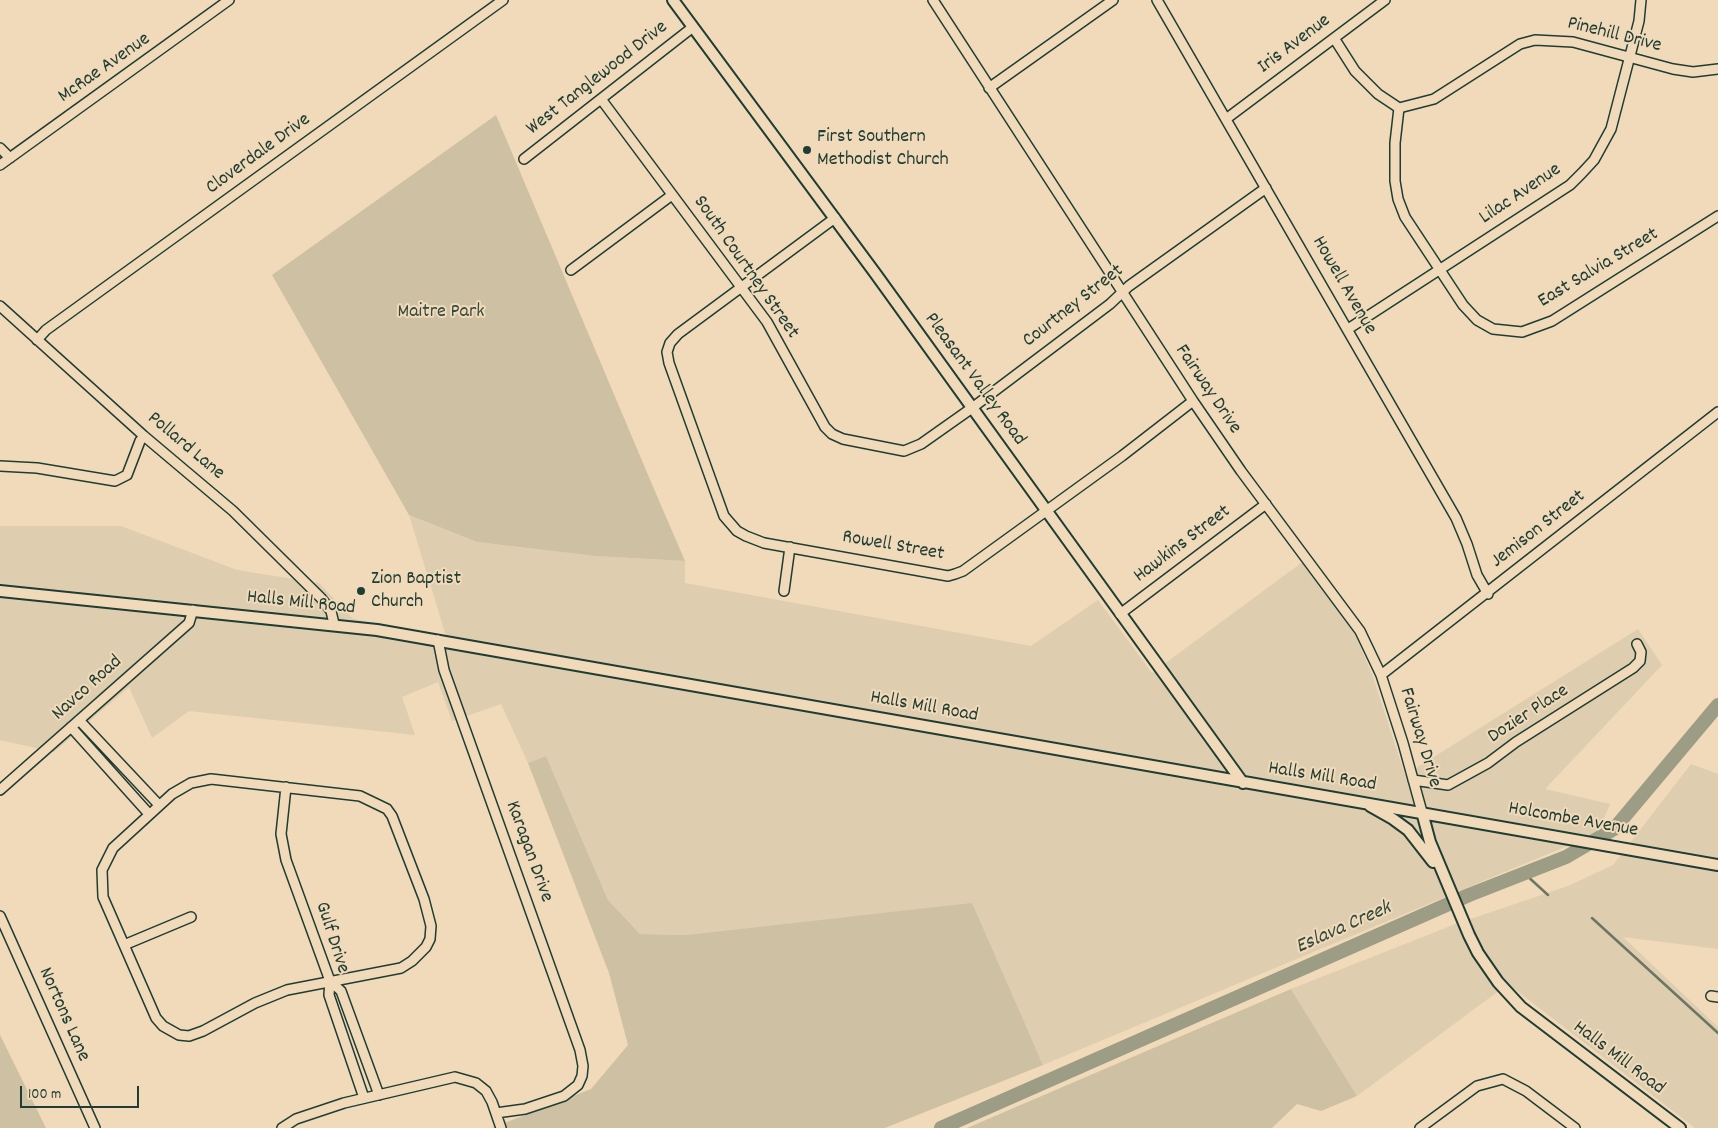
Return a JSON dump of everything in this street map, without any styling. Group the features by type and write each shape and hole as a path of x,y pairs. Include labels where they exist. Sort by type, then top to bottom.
{"street":[{"name":"McRae Avenue","path":"0,165 229,0"},
{"name":"Cloverdale Drive","path":"37,340 46,330 503,0"},
{"name":"Pleasant Valley Road","path":"673,0 835,218 1243,783"},
{"name":"Fairway Drive","path":"933,0 1193,401 1360,631 1381,675 1422,812"},
{"path":"989,88 1113,0"},
{"name":"Howell Avenue","path":"1157,0 1456,518 1477,575 1488,594"},
{"name":"Iris Avenue","path":"1226,119 1385,0"},
{"name":"Lilac Avenue","path":"1348,330 1570,185 1582,174 1594,160 1611,129 1639,21 1641,0"},
{"name":"West Tanglewood Drive","path":"524,159 693,27"},
{"path":"1334,38 1355,71 1378,94 1399,108 1395,143 1395,181 1398,199 1405,217 1439,270"},
{"name":"Pinehill Drive","path":"1399,108 1434,99 1520,44 1535,40 1573,42 1630,58 1693,72 1718,69"},
{"name":"South Courtney Street","path":"601,99 767,322 819,418 832,434 843,440 904,451 921,444 972,408"},
{"path":"0,148 10,158"},
{"name":"Courtney Street","path":"972,408 1122,293 1266,188"},
{"path":"571,270 672,195"},
{"name":"East Salvia Street","path":"1439,270 1463,305 1477,320 1492,329 1522,332 1552,320 1718,216"},
{"name":"Rowell Street","path":"835,218 678,334 670,343 667,352 669,363 724,516 737,531 746,536 790,547 948,576 963,571 1193,401"},
{"name":"Pollard Lane","path":"0,306 144,436 233,511 300,575 331,611 334,624"},
{"name":"Jemison Street","path":"1381,675 1488,594 1718,412"},
{"path":"0,466 37,468 115,482 127,475 144,436"},
{"name":"Hawkins Street","path":"1120,614 1266,504"},
{"path":"784,591 790,547"},
{"name":"Halls Mill Road","path":"0,591 334,624 438,640 1243,783 1422,812 1430,842 1465,925 1478,953 1498,982 1521,1007 1680,1128"},
{"name":"Navco Road","path":"0,790 189,623 193,610"},
{"name":"Karagan Drive","path":"438,640 444,670 580,1050 583,1066 582,1076 578,1085 564,1096 539,1105 496,1113"},
{"name":"Dozier Place","path":"1413,780 1448,785 1488,763 1516,742 1634,668 1640,662 1642,652 1637,644"},
{"path":"79,720 159,805"},
{"path":"71,727 149,814"},
{"path":"211,779 286,787 360,796 387,809 392,816 424,899 431,926 430,939 426,947 415,959 401,968 287,990 255,1003 204,1031 188,1036 179,1036 163,1026 156,1018 103,898 101,879 104,863 113,848 159,805 181,788 202,780 211,779"},
{"name":"Gulf Drive","path":"286,787 281,834 286,860 330,981 329,995 364,1098"},
{"path":"1363,802 1393,818 1408,830 1445,878"},
{"name":"Holcombe Avenue","path":"1422,812 1718,864"},
{"name":"Nortons Lane","path":"0,916 95,1128"},
{"path":"124,945 191,916"},
{"path":"330,981 340,991 378,1095"},
{"path":"344,1037 356,1032"},
{"path":"282,1128 316,1111 455,1076 476,1083 486,1091 501,1128"},
{"path":"1420,1128 1477,1086 1503,1079 1526,1091 1575,1128"}],"shaded area":[{"path":"409,515 477,542 595,556 685,561 685,583 1031,646 1098,600 1152,673 1304,561 1354,632 1372,674 1405,775 1638,629 1662,665 1545,789 1610,804 1598,833 1043,1065 971,904 686,935 640,934 608,900 546,756 528,763 501,704 452,721 438,682 402,697 415,735 189,711 152,738 129,687 54,752 0,740 0,526 121,526 237,570 319,583 353,619 446,636"},
{"path":"1691,764 1718,774 1718,949 1623,937 1718,1027 1718,1128 1695,1128 1508,984 1357,1096 1291,989 1453,925 1568,886 1613,865"}],"green space":[{"name":"Maitre Park","path":"496,115 685,561 595,556 477,542 409,515 272,275"},
{"path":"546,756 608,900 640,934 686,935 972,903 1043,1065 885,1128 492,1128 591,1089 628,1045 609,973 528,763"},
{"path":"1291,989 1357,1096 1321,1111 1297,1104 1272,1128 967,1128"},
{"path":"0,1035 46,1128 0,1128"}],"waterway":[{"name":"Eslava Creek","path":"941,1128 1469,895 1566,857 1614,829 1718,705"},
{"path":"1525,874 1548,895"},
{"path":"1592,918 1718,1033"}],"place":[{"name":"First Southern Methodist Church","path":"807,150"},
{"name":"Zion Baptist Church","path":"361,591"}]}
